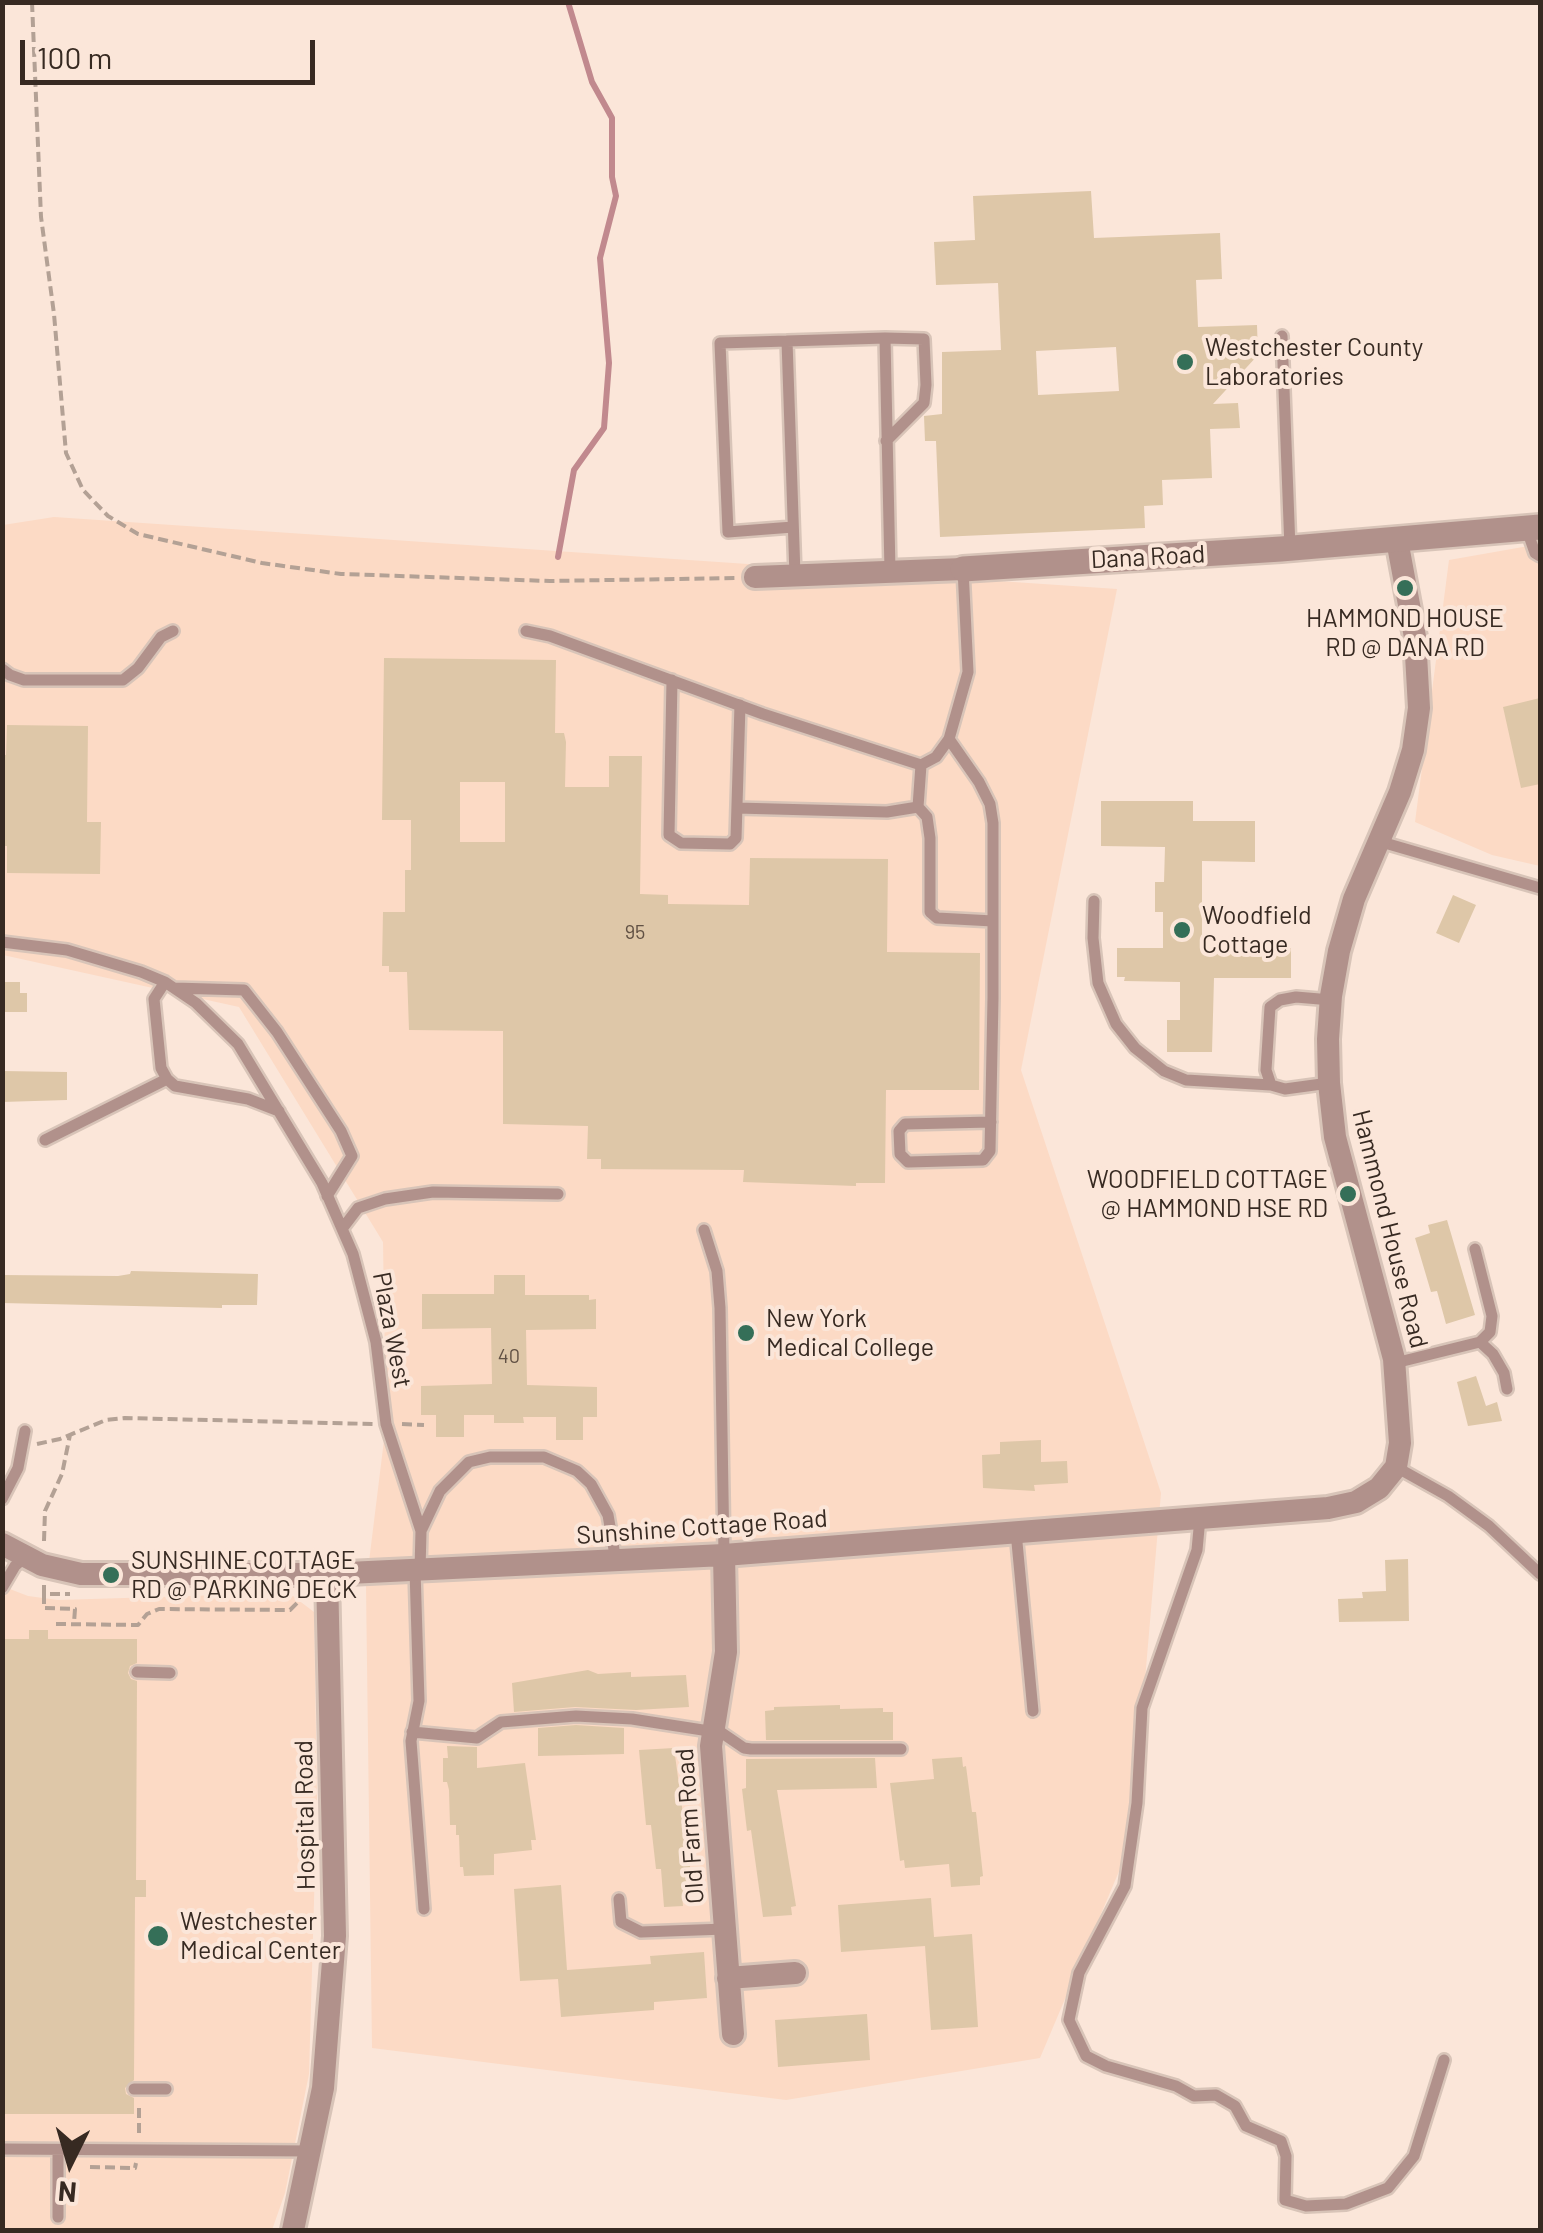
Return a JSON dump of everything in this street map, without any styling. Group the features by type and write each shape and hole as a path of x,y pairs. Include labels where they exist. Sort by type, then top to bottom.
{"street":[{"name":"Dana Road","path":"755,577 1290,548 1534,528"},
{"name":"Hammond House Road","path":"1396,1466 1400,1412 1395,1363 1334,1137 1328,1083 1330,1000 1349,916 1400,792 1413,750 1419,708 1415,637 1397,540"},
{"name":"Sunshine Cottage Road","path":"2,1544 34,1561 96,1575 328,1583 418,1570 724,1555 1356,1502 1379,1488 1396,1466"},
{"name":"Old Farm Road","path":"724,1555 726,1652 711,1746 732,2034"},
{"name":"Hospital Road","path":"293,2230 312,2151 325,2070 335,1936 328,1583"},
{"path":"728,1978 795,1973"}],"lane":[{"path":"1282,336 1290,548"},
{"path":"886,338 890,571"},
{"path":"794,527 728,532 720,342 924,339 924,403 886,441"},
{"path":"787,341 795,575"},
{"path":"1534,528 1535,553 1540,556"},
{"path":"526,630 920,765 936,756 949,739 968,672 963,568"},
{"path":"2,668 24,680 123,680 138,668 161,637 173,632"},
{"path":"672,680 669,834 681,843 730,844 736,838 740,706"},
{"path":"949,739 979,782 990,804 993,823 991,1122 990,1151 984,1160 908,1162 900,1154 899,1131 904,1124 991,1122"},
{"path":"920,765 918,806 926,816 930,838 930,912 937,918 992,921"},
{"path":"737,808 887,812 918,806"},
{"path":"1378,841 1540,888"},
{"path":"1094,901 1098,983 1116,1024 1135,1048 1164,1071 1186,1080 1285,1088 1328,1083"},
{"name":"Plaza West","path":"2,942 67,950 170,985 196,1003 238,1044 327,1196 342,1229 364,1284 386,1424 421,1531 419,1701 412,1732 424,1910"},
{"path":"279,1111 248,1100 175,1086 167,1079 159,1053 154,999 170,985 244,990 278,1032 341,1131 352,1156 327,1196"},
{"path":"1271,1085 1266,1070 1270,1007 1296,997 1330,1000"},
{"path":"45,1140 167,1079"},
{"path":"342,1229 358,1208 385,1199 433,1192 558,1194"},
{"path":"704,1230 717,1270 720,1308 724,1555"},
{"path":"1395,1363 1480,1342 1490,1332 1492,1316 1475,1249"},
{"path":"1480,1342 1504,1373 1506,1389"},
{"path":"2,1499 18,1468 25,1431"},
{"path":"421,1531 440,1491 469,1462 490,1457 544,1458 577,1470 590,1484 608,1514 616,1561"},
{"path":"1396,1466 1490,1526 1540,1574"},
{"path":"1200,1518 1196,1550 1142,1708 1137,1804 1125,1886 1079,1974 1068,2020 1086,2056 1176,2086 1194,2096 1216,2095 1235,2106 1246,2126 1281,2140 1286,2156 1285,2200 1306,2206 1346,2204 1388,2188 1414,2156 1444,2060"},
{"path":"1016,1532 1033,1711"},
{"path":"2,1588 15,1566 34,1561"},
{"path":"137,1672 170,1673"},
{"path":"412,1732 477,1738 502,1722 576,1716 632,1719 729,1734 744,1748 751,1749 901,1749"},
{"path":"619,1899 621,1922 640,1932 724,1929"},
{"path":"134,2089 166,2089"},
{"path":"2,2149 312,2151"},
{"path":"58,2150 58,2218"}],"path":[{"path":"32,2 41,217 66,453 83,490 108,516 138,534 262,563 341,574 550,580 755,577"},
{"path":"23,1446 70,1436 106,1420 125,1418 424,1425"},
{"path":"70,1436 62,1474 45,1511 34,1561 44,1608 75,1608 74,1623"},
{"path":"56,1624 138,1625 147,1614 159,1609 290,1610 304,1596 328,1583"},
{"path":"44,1594 76,1594"}],"shaded area":[{"name":"New York Medical College","path":"54,517 1117,589 1021,1070 1161,1493 1131,1843 1040,2058 786,2100 372,2048 366,1586 386,1424 383,1242 239,1007 3,955 3,525"},
{"path":"1540,544 1540,866 1492,855 1415,822 1449,560"},
{"name":"Westchester Medical Center","path":"2,1586 28,1596 58,1600 289,1593 314,1612 317,1797 309,2074 285,2193 272,2230 3,2230"}],"building":[{"name":"Westchester County Laboratories","path":"1091,191 1094,238 1220,233 1222,279 1196,280 1198,327 1257,325 1258,355 1213,404 1238,403 1240,428 1210,429 1212,478 1162,480 1163,505 1144,506 1145,528 940,537 936,441 925,441 924,416 942,414 942,352 1001,350 998,283 936,285 934,242 975,240 973,196","holes":["1116,347 1119,391 1038,395 1036,351"]},
{"path":"384,658 556,660 555,733 564,733 566,742 565,787 609,787 609,756 642,756 640,894 668,895 668,904 749,905 750,858 888,859 887,952 980,953 979,1090 886,1090 885,1183 856,1186 743,1182 744,1170 601,1169 601,1159 587,1159 588,1126 503,1124 503,1031 409,1030 407,972 389,972 389,966 382,966 383,912 405,912 405,870 411,870 411,820 382,820","holes":["460,782 505,782 505,842 460,842"]},
{"path":"1540,698 1540,784 1521,788 1503,707"},
{"path":"7,725 88,726 87,822 101,822 100,874 7,873 7,846 2,846 2,755 6,755"},
{"name":"Woodfield Cottage","path":"1101,801 1193,801 1193,821 1255,821 1255,862 1202,861 1202,948 1291,948 1291,978 1214,978 1212,1052 1167,1052 1167,1020 1180,1020 1180,982 1124,981 1125,977 1117,977 1117,948 1163,948 1163,912 1155,912 1155,882 1164,882 1165,847 1101,846"},
{"path":"1453,895 1476,905 1459,943 1436,933"},
{"path":"2,982 20,982 20,993 27,993 27,1012 2,1012"},
{"path":"2,1071 67,1072 67,1100 2,1102"},
{"path":"1447,1220 1475,1315 1446,1324 1437,1291 1431,1292 1415,1238 1430,1233 1428,1225"},
{"path":"131,1271 258,1274 257,1305 222,1308 2,1303 2,1275 118,1276"},
{"path":"494,1275 525,1275 525,1295 589,1295 589,1300 596,1299 596,1329 526,1330 527,1385 597,1387 597,1417 583,1417 583,1440 556,1440 556,1417 523,1417 524,1423 494,1423 494,1415 464,1415 464,1437 436,1437 436,1415 421,1415 421,1386 492,1384 491,1328 422,1329 422,1294 494,1294"},
{"path":"1476,1376 1486,1406 1497,1402 1502,1421 1468,1426 1457,1382"},
{"path":"1041,1440 1041,1462 1067,1461 1068,1483 1034,1485 1035,1491 983,1488 982,1455 1000,1454 1000,1442"},
{"path":"1408,1559 1409,1621 1339,1622 1338,1599 1363,1598 1362,1592 1386,1591 1385,1560"},
{"path":"29,1630 48,1630 48,1639 137,1639 137,1663 130,1666 128,1673 137,1681 136,1880 146,1880 146,1897 135,1897 134,2080 125,2088 126,2094 134,2098 134,2114 2,2114 2,1639 29,1639"},
{"path":"588,1670 598,1674 631,1672 631,1677 686,1675 689,1707 575,1707 514,1712 512,1683"},
{"path":"840,1705 840,1709 883,1708 883,1712 893,1712 893,1740 766,1740 765,1711 774,1707"},
{"path":"538,1728 624,1728 624,1754 538,1756"},
{"path":"447,1746 477,1747 477,1768 525,1763 536,1840 531,1840 532,1850 494,1854 494,1875 464,1876 460,1867 459,1835 456,1825 450,1825 449,1790 447,1782 443,1782"},
{"path":"674,1748 692,1881 688,1882 689,1894 682,1894 683,1906 664,1907 661,1869 656,1869 651,1825 646,1825 639,1750"},
{"path":"962,1757 972,1812 976,1812 983,1876 980,1885 951,1887 949,1864 905,1868 904,1860 900,1861 890,1783 934,1779 932,1759"},
{"path":"875,1758 877,1788 777,1790 796,1906 791,1907 792,1915 763,1917 742,1789 746,1788 746,1759"},
{"path":"561,1885 567,1970 651,1964 650,1956 704,1952 707,1998 654,2002 654,2010 561,2017 558,1979 520,1981 514,1889"},
{"path":"931,1898 934,1937 972,1934 978,2027 931,2030 925,1946 841,1952 838,1905"},
{"path":"867,2014 870,2060 778,2067 775,2020"}],"waterway":[{"path":"558,557 574,470 604,428 609,363 600,258 616,196 612,177 612,118 592,82 568,2"}],"place":[{"name":"Westchester County Laboratories","path":"1185,362"},
{"name":"HAMMOND HOUSE RD @ DANA RD","path":"1405,588"},
{"name":"Woodfield Cottage","path":"1182,930"},
{"name":"WOODFIELD COTTAGE @ HAMMOND HSE RD","path":"1348,1194"},
{"name":"New York Medical College","path":"746,1333"},
{"name":"SUNSHINE COTTAGE RD @ PARKING DECK","path":"111,1575"},
{"name":"Westchester Medical Center","path":"158,1936"}]}
